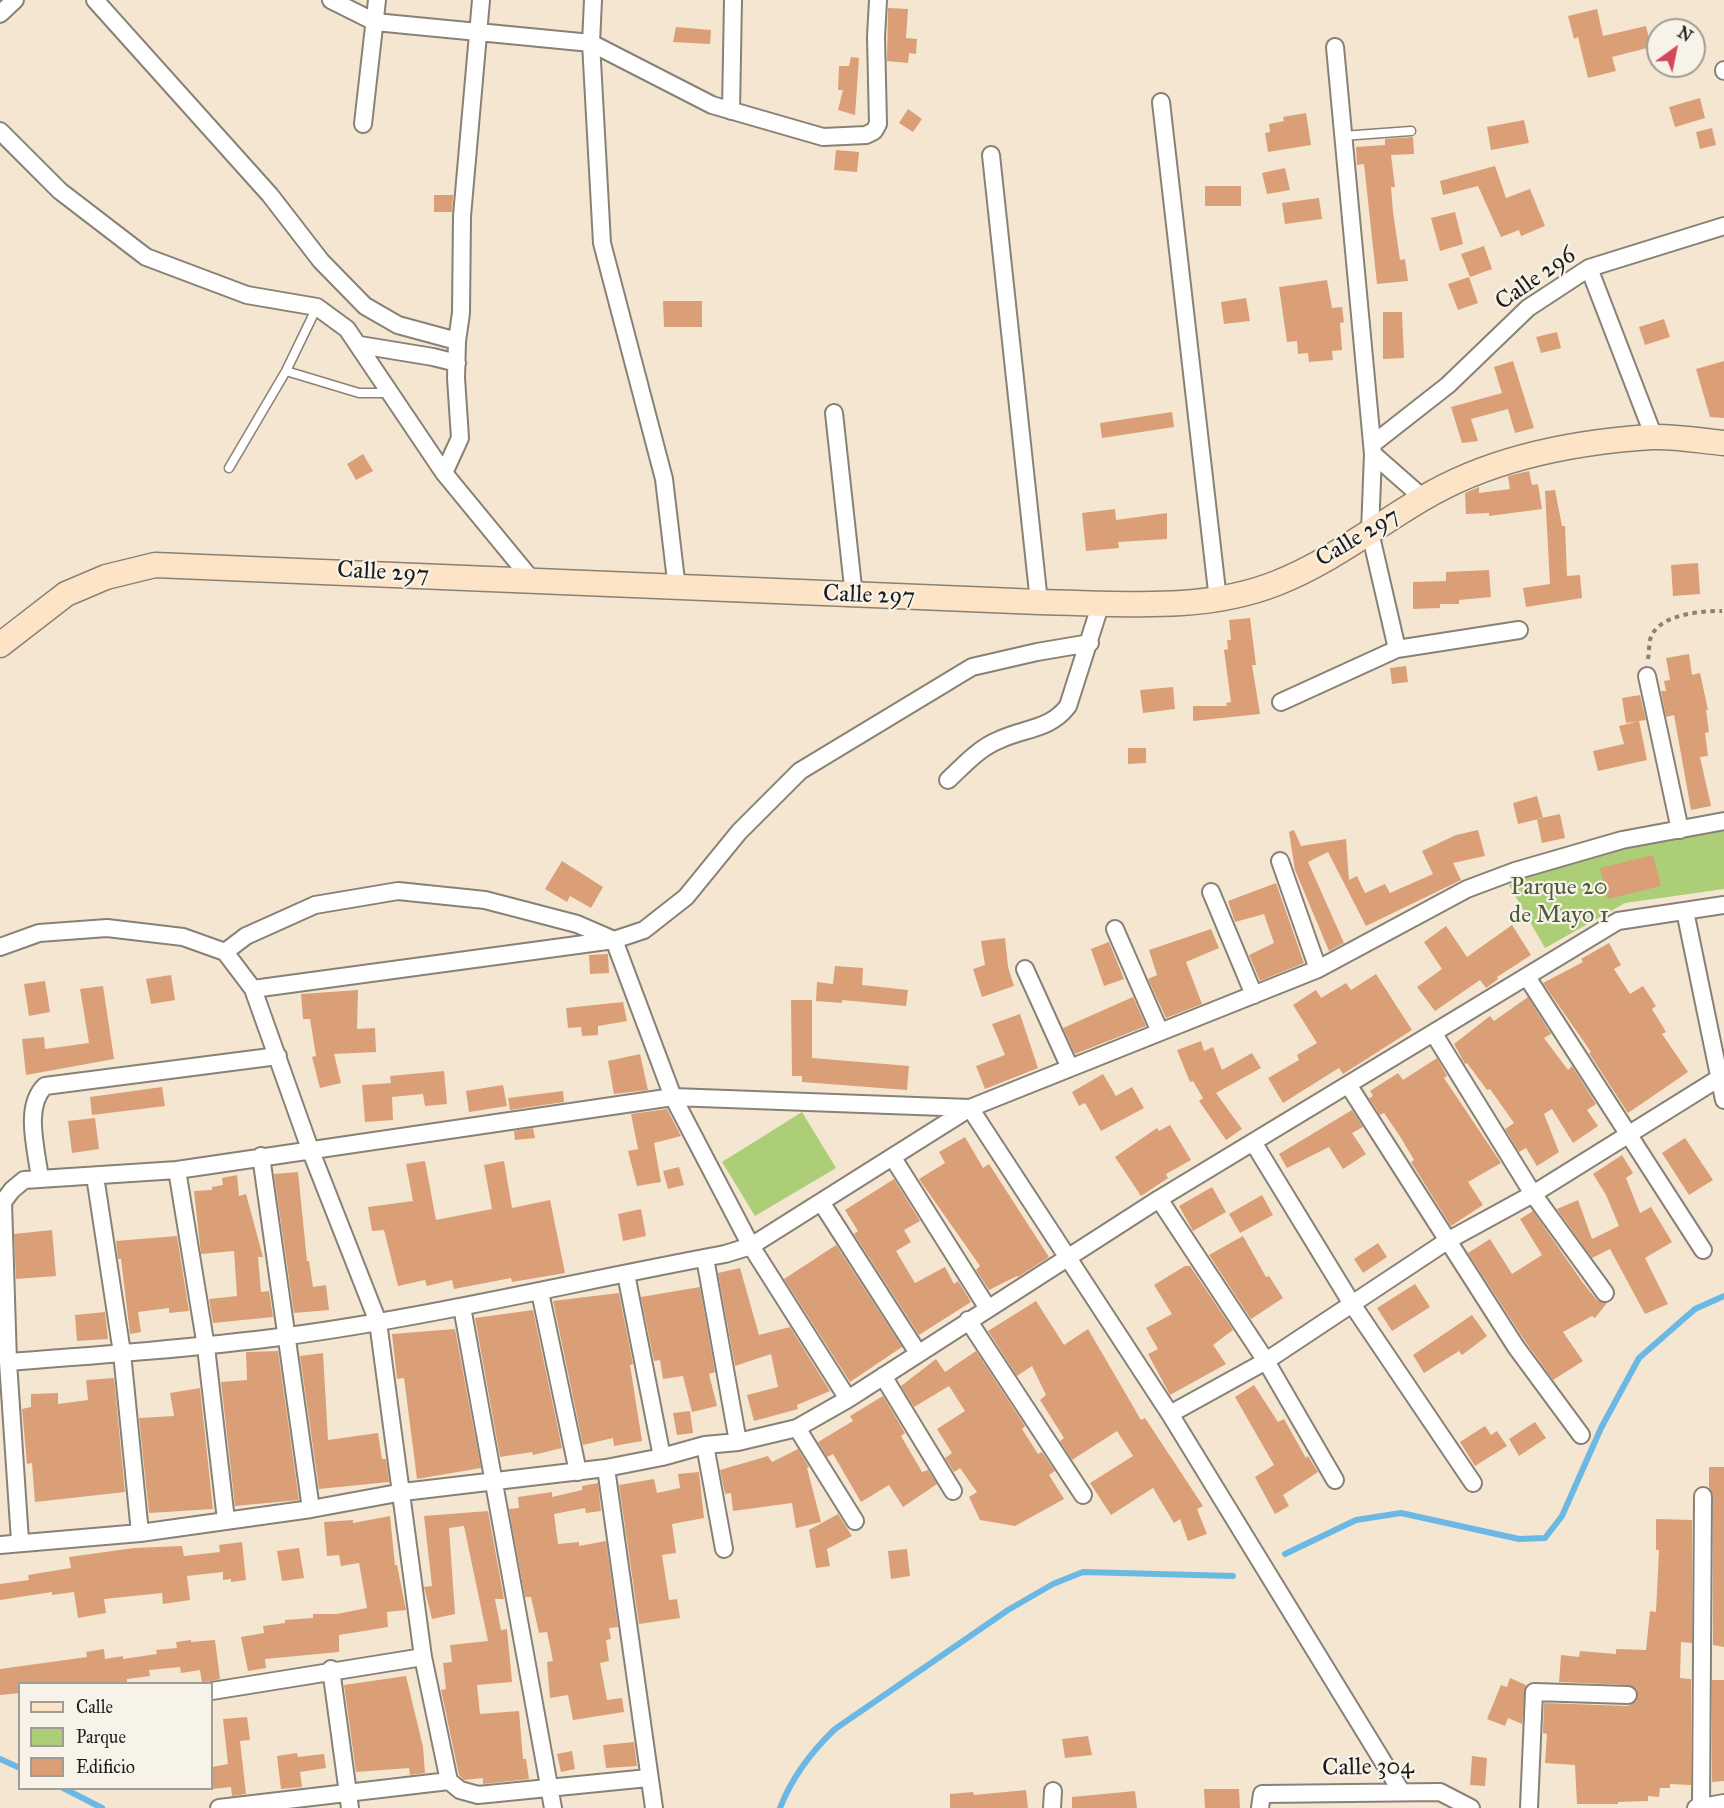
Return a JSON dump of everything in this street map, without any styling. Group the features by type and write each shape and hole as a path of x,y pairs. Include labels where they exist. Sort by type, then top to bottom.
{"street":[{"path":"0,14 15,0"},
{"path":"95,0 270,195 321,261 365,306 398,325 457,340"},
{"path":"331,0 375,22 591,43 711,105 823,137 866,135 874,131 878,124 876,37 878,0"},
{"path":"363,124 377,0"},
{"path":"444,473 460,438 457,340 461,313 462,216 481,0"},
{"path":"593,0 591,43 602,243 664,479 677,589"},
{"path":"730,111 733,0"},
{"path":"1335,47 1374,448 1370,532 1397,649"},
{"path":"1161,102 1218,600"},
{"path":"0,131 60,191 146,257 247,295 317,307 347,329 360,345 444,473 532,580"},
{"path":"991,155 1039,602"},
{"name":"Calle 296","path":"1374,448 1448,385 1528,308 1589,268 1724,226"},
{"path":"1589,268 1654,437"},
{"path":"360,345 457,363"},
{"path":"834,414 854,596"},
{"name":"Calle 297","path":"0,645 66,594 106,577 155,565 854,596 1166,604 1218,600 1276,584 1332,557 1423,498 1486,467 1558,449 1654,437 1724,443"},
{"path":"1374,448 1423,498"},
{"path":"948,780 980,751 999,739 1030,731 1060,717 1068,706 1101,603"},
{"path":"1281,702 1397,649 1519,630"},
{"path":"253,988 614,940 644,930 686,897 739,832 801,771 972,667 1090,643"},
{"path":"1647,676 1680,830"},
{"path":"8,1362 206,1347 289,1336 462,1308 705,1258 751,1246 970,1108 1318,969 1467,889 1505,874 1622,840 1724,820"},
{"path":"1280,861 1318,969"},
{"path":"225,952 246,936 315,905 398,891 485,900 577,924 614,940 673,1097 751,1246 848,1399"},
{"path":"1211,892 1254,995"},
{"path":"0,1545 20,1541 140,1533 311,1509 403,1492 606,1468 662,1457 705,1445 738,1442 797,1428 848,1399 987,1307 1160,1199 1618,921 1724,905"},
{"path":"1685,911 1722,1076 1724,1100"},
{"path":"0,947 39,933 107,928 183,938 225,952 253,988 310,1149 378,1322 403,1492 423,1656 449,1781 460,1790 478,1795 550,1790 648,1778"},
{"path":"1115,929 1160,1032"},
{"path":"1025,969 1070,1068"},
{"path":"1527,977 1703,1251"},
{"path":"1434,1034 1533,1194 1605,1293"},
{"path":"40,1179 33,1109 39,1092 45,1086 278,1056"},
{"path":"1170,1413 1266,1361 1447,1241 1533,1194 1722,1076"},
{"path":"1349,1086 1516,1347 1581,1435"},
{"path":"20,1541 8,1362 3,1202 24,1180 177,1170 673,1097 970,1108"},
{"path":"970,1108 1170,1413 1401,1791"},
{"path":"1253,1142 1352,1304 1473,1483"},
{"path":"261,1156 289,1336 311,1509"},
{"path":"892,1158 987,1307"},
{"path":"177,1170 206,1347 226,1520"},
{"path":"95,1176 122,1353 140,1533"},
{"path":"1160,1199 1266,1361 1335,1480"},
{"path":"821,1202 918,1353"},
{"path":"705,1258 738,1442"},
{"path":"626,1274 662,1457"},
{"path":"540,1292 578,1472"},
{"path":"462,1308 553,1808"},
{"path":"968,1320 1083,1496"},
{"path":"883,1376 952,1491"},
{"path":"797,1428 855,1521"},
{"path":"705,1445 724,1549"},
{"path":"606,1468 654,1808"},
{"path":"1703,1496 1698,1807 1724,1803"},
{"path":"213,1691 332,1669 423,1656"},
{"path":"332,1669 350,1800"},
{"path":"1529,1808 1534,1692 1628,1695"},
{"path":"219,1808 350,1800 449,1781"},
{"name":"Calle 304","path":"1261,1801 1401,1791 1440,1792 1465,1806"}],"lane":[{"path":"1342,136 1411,132"},
{"path":"229,468 286,371 317,307"},
{"path":"286,371 359,393 390,393"}],"path":[{"path":"1647,676 1650,638 1659,627 1683,615 1722,611"}],"green space":[{"name":"Parque 20 de Mayo 1","path":"1724,827 1724,889 1625,903 1545,948 1509,885 1587,857"},
{"path":"802,1112 836,1168 755,1216 722,1162"}],"building":[{"path":"888,8 908,9 906,38 917,39 916,54 909,53 908,63 887,61"},
{"path":"1597,9 1603,36 1646,26 1646,48 1612,57 1616,71 1588,78 1578,37 1574,39 1568,16"},
{"path":"676,27 711,30 710,44 673,42"},
{"path":"851,57 859,58 855,115 838,110 843,90 838,90 839,66 849,66"},
{"path":"1700,98 1705,118 1675,127 1669,107"},
{"path":"908,109 922,119 913,132 899,123"},
{"path":"1306,113 1311,145 1268,152 1265,133 1270,132 1269,124 1284,121 1283,117"},
{"path":"1524,120 1529,143 1491,150 1487,127"},
{"path":"1712,128 1716,145 1700,149 1696,132"},
{"path":"1413,137 1414,154 1391,155 1395,187 1391,187 1393,212 1400,260 1405,259 1408,281 1377,284 1364,164 1357,165 1356,147 1385,145 1385,139"},
{"path":"836,150 859,152 857,172 834,170"},
{"path":"1495,166 1506,198 1530,189 1545,226 1521,236 1519,230 1501,237 1478,186 1443,195 1440,181"},
{"path":"1285,168 1290,190 1267,194 1262,173"},
{"path":"1205,186 1241,186 1241,206 1205,206"},
{"path":"434,195 453,195 452,212 434,212"},
{"path":"1319,198 1322,219 1285,224 1282,203"},
{"path":"1455,212 1463,244 1440,251 1431,218"},
{"path":"1484,246 1492,269 1470,277 1461,254"},
{"path":"1469,277 1478,303 1458,310 1448,284"},
{"path":"1327,280 1332,308 1342,307 1344,322 1340,323 1342,350 1332,351 1333,360 1309,362 1308,353 1298,354 1297,341 1287,342 1279,287"},
{"path":"1246,298 1250,321 1224,324 1221,302"},
{"path":"663,301 702,301 702,327 664,327"},
{"path":"1383,312 1402,312 1404,358 1383,359"},
{"path":"1664,319 1670,337 1645,345 1639,327"},
{"path":"1557,332 1561,348 1541,353 1536,337"},
{"path":"1513,361 1534,428 1515,433 1508,409 1471,419 1478,441 1462,443 1451,407 1502,393 1494,367"},
{"path":"1724,361 1724,418 1710,417 1696,369"},
{"path":"1172,412 1174,427 1102,438 1100,423"},
{"path":"363,454 373,471 356,480 347,464"},
{"path":"1529,471 1532,485 1538,484 1542,509 1489,516 1489,513 1466,514 1465,493 1479,487 1479,493 1510,489 1508,476"},
{"path":"1555,490 1562,526 1565,526 1567,576 1580,575 1582,598 1526,607 1523,588 1550,584 1545,491"},
{"path":"1115,509 1116,520 1167,513 1167,539 1118,542 1119,548 1086,551 1082,513"},
{"path":"1698,563 1700,594 1673,596 1671,565"},
{"path":"1489,570 1491,597 1459,600 1459,604 1440,604 1440,608 1413,609 1413,582 1446,581 1446,572"},
{"path":"1250,618 1256,665 1252,665 1260,714 1193,721 1193,706 1227,706 1226,703 1231,702 1224,650 1228,649 1227,640 1231,640 1229,620"},
{"path":"1689,654 1692,675 1700,673 1708,710 1706,710 1709,732 1705,733 1708,756 1700,757 1711,806 1691,810 1674,715 1666,717 1661,691 1666,691 1664,681 1670,680 1666,658"},
{"path":"1406,666 1408,682 1392,684 1390,668"},
{"path":"1173,687 1175,709 1143,713 1140,690"},
{"path":"1640,695 1646,720 1626,723 1622,698"},
{"path":"1639,721 1647,760 1598,771 1593,751 1624,744 1619,726"},
{"path":"1128,748 1146,748 1146,763 1128,764"},
{"path":"1537,796 1543,818 1518,824 1513,803"},
{"path":"1560,814 1565,838 1542,843 1537,819"},
{"path":"1294,830 1301,846 1346,839 1349,880 1357,876 1365,893 1385,884 1390,893 1433,874 1422,851 1456,835 1478,830 1485,856 1453,863 1461,880 1366,926 1328,852 1308,862 1344,943 1329,951 1295,870 1289,832"},
{"path":"1653,855 1661,886 1608,899 1600,868"},
{"path":"562,861 603,887 591,908 570,896 567,902 545,889"},
{"path":"1276,883 1304,963 1260,981 1249,955 1274,943 1264,914 1235,922 1228,901"},
{"path":"1512,925 1531,955 1497,977 1498,979 1486,988 1480,980 1435,1011 1417,987 1442,969 1424,942 1446,926 1467,957"},
{"path":"1211,929 1219,948 1186,962 1202,1004 1166,1018 1148,979 1157,975 1149,950"},
{"path":"1005,938 1008,967 1014,986 982,997 973,969 985,965 981,941"},
{"path":"1109,942 1124,979 1104,986 1091,949"},
{"path":"1609,943 1621,965 1614,969 1630,994 1643,986 1656,1006 1652,1009 1666,1032 1662,1034 1688,1072 1628,1113 1589,1053 1591,1052 1543,983 1583,962 1581,959"},
{"path":"608,954 609,973 590,974 589,955"},
{"path":"835,966 863,968 862,985 908,990 906,1006 842,1000 842,1003 816,1001 817,982 833,984"},
{"path":"1376,974 1412,1030 1343,1074 1339,1068 1283,1103 1268,1078 1299,1060 1297,1055 1317,1043 1293,1005 1316,990 1321,998 1346,983 1351,990"},
{"path":"171,975 175,1000 151,1004 146,979"},
{"path":"45,981 50,1012 29,1016 24,984"},
{"path":"103,986 114,1059 26,1075 22,1039 44,1037 45,1049 89,1043 80,989"},
{"path":"358,990 357,1029 375,1028 376,1052 334,1054 341,1083 320,1088 312,1057 316,1056 310,1019 303,1019 301,994"},
{"path":"1133,997 1146,1026 1075,1054 1063,1028"},
{"path":"1528,997 1551,1034 1544,1038 1568,1070 1572,1066 1596,1104 1587,1110 1598,1126 1573,1143 1552,1109 1544,1114 1559,1152 1537,1166 1526,1148 1519,1152 1505,1129 1514,1123 1490,1089 1487,1090 1467,1063 1465,1064 1454,1044 1490,1016 1494,1021"},
{"path":"791,1000 812,1000 812,1058 909,1066 907,1090 802,1082 802,1076 792,1076"},
{"path":"623,1002 627,1021 598,1026 598,1035 582,1036 581,1027 568,1028 566,1008"},
{"path":"1020,1014 1038,1068 985,1089 976,1066 1005,1055 992,1024"},
{"path":"1201,1041 1204,1051 1213,1047 1222,1070 1252,1053 1261,1068 1216,1093 1242,1129 1226,1140 1199,1101 1203,1098 1193,1081 1190,1082 1177,1050"},
{"path":"640,1054 648,1090 614,1094 608,1061"},
{"path":"1437,1058 1447,1076 1444,1078 1501,1163 1468,1182 1483,1205 1451,1226 1411,1162 1414,1160 1401,1138 1384,1113 1380,1115 1369,1098 1373,1096 1370,1091 1398,1073 1403,1080"},
{"path":"444,1071 447,1104 425,1106 423,1094 392,1097 393,1120 365,1122 362,1085 391,1083 390,1076"},
{"path":"1103,1074 1116,1096 1132,1087 1144,1108 1101,1131 1085,1103 1079,1106 1072,1092"},
{"path":"503,1085 507,1106 469,1112 466,1091"},
{"path":"162,1087 165,1106 92,1115 90,1097"},
{"path":"563,1091 564,1102 510,1110 508,1098"},
{"path":"667,1109 681,1136 654,1143 661,1182 637,1186 628,1151 638,1149 631,1114"},
{"path":"1352,1110 1363,1127 1352,1133 1366,1154 1343,1169 1329,1147 1287,1168 1279,1154"},
{"path":"95,1118 99,1149 72,1153 68,1121"},
{"path":"1170,1125 1191,1160 1166,1174 1168,1178 1141,1196 1115,1157 1157,1128 1159,1131"},
{"path":"533,1128 535,1138 515,1140 514,1131"},
{"path":"965,1137 983,1168 989,1164 1049,1257 1018,1277 989,1290 976,1270 980,1266 919,1179 945,1163 939,1152"},
{"path":"1685,1138 1713,1180 1689,1195 1662,1153"},
{"path":"1622,1155 1633,1173 1626,1178 1640,1213 1651,1207 1672,1242 1645,1258 1668,1304 1645,1314 1610,1249 1592,1258 1557,1209 1578,1200 1592,1239 1619,1226 1606,1195 1593,1174"},
{"path":"425,1161 436,1220 492,1209 484,1165 504,1161 512,1208 550,1200 565,1273 512,1282 511,1278 454,1289 452,1280 427,1286 425,1280 398,1286 384,1230 372,1231 368,1207 413,1201 406,1164"},
{"path":"679,1167 684,1185 668,1189 663,1171"},
{"path":"298,1172 307,1261 309,1261 313,1287 326,1285 329,1310 294,1313 274,1174"},
{"path":"237,1175 239,1196 246,1194 263,1257 258,1257 261,1292 269,1291 273,1317 213,1323 209,1299 237,1296 234,1251 201,1254 194,1191 212,1190 212,1187 223,1185 222,1178"},
{"path":"894,1179 920,1221 904,1230 911,1242 896,1251 915,1283 945,1267 954,1284 958,1281 971,1302 919,1335 854,1234 858,1231 845,1210"},
{"path":"1212,1187 1226,1212 1193,1231 1179,1206"},
{"path":"1262,1195 1273,1215 1240,1233 1229,1214"},
{"path":"641,1209 646,1236 623,1241 618,1214"},
{"path":"1533,1211 1583,1283 1597,1300 1607,1303 1595,1318 1592,1316 1563,1332 1583,1361 1553,1380 1468,1253 1490,1239 1512,1274 1542,1255 1520,1219"},
{"path":"52,1230 56,1276 16,1279 14,1234"},
{"path":"177,1236 189,1311 169,1313 169,1308 138,1312 141,1332 130,1334 121,1259 118,1259 116,1241"},
{"path":"1243,1236 1266,1277 1269,1276 1283,1298 1251,1319 1209,1255"},
{"path":"1378,1243 1387,1257 1363,1273 1354,1259"},
{"path":"836,1245 902,1347 850,1382 784,1279"},
{"path":"1185,1266 1190,1266 1233,1330 1213,1345 1226,1364 1170,1395 1148,1354 1158,1349 1146,1328 1172,1314 1154,1285"},
{"path":"740,1268 759,1335 790,1327 830,1391 797,1405 798,1409 754,1421 747,1395 778,1387 771,1354 735,1366 718,1273"},
{"path":"1415,1284 1430,1307 1392,1331 1377,1308"},
{"path":"700,1287 715,1372 709,1374 717,1406 692,1412 683,1376 663,1379 660,1360 654,1361 641,1297"},
{"path":"619,1293 633,1364 630,1365 642,1441 614,1446 613,1438 583,1445 553,1301"},
{"path":"1036,1301 1064,1345 1088,1329 1141,1420 1145,1418 1203,1506 1197,1509 1207,1534 1188,1541 1180,1519 1174,1523 1153,1488 1111,1515 1090,1483 1133,1456 1117,1431 1072,1460 1060,1441 1064,1438 1040,1400 1046,1395 1032,1366 1017,1376 988,1331"},
{"path":"533,1310 562,1448 533,1455 532,1452 500,1457 475,1318"},
{"path":"105,1312 108,1339 77,1341 75,1315"},
{"path":"1472,1315 1487,1336 1462,1355 1459,1351 1424,1373 1413,1355"},
{"path":"455,1329 481,1468 417,1479 404,1378 397,1379 392,1334"},
{"path":"278,1351 299,1500 235,1506 221,1382 247,1380 246,1352"},
{"path":"976,1351 1025,1426 1022,1429 1038,1454 1042,1452 1055,1471 1049,1475 1064,1499 1015,1526 980,1520 969,1497 977,1492 960,1468 954,1472 945,1458 952,1453 937,1429 965,1411 949,1386 914,1407 901,1386 936,1359 945,1372"},
{"path":"323,1353 328,1440 378,1433 382,1459 386,1459 389,1482 319,1489 300,1356"},
{"path":"114,1378 125,1492 35,1502 32,1463 27,1464 22,1409 31,1407 31,1394 58,1393 58,1404 88,1400 86,1380"},
{"path":"1254,1385 1278,1422 1284,1419 1306,1458 1308,1456 1318,1472 1283,1495 1289,1506 1275,1514 1255,1477 1274,1465 1235,1397"},
{"path":"200,1388 213,1509 149,1513 139,1418 174,1416 170,1393"},
{"path":"883,1396 905,1433 901,1436 922,1472 928,1470 937,1484 903,1507 889,1485 861,1502 833,1454 827,1457 818,1442 853,1421 850,1416"},
{"path":"690,1411 693,1433 677,1435 673,1413"},
{"path":"1535,1422 1546,1438 1519,1456 1509,1439"},
{"path":"1485,1426 1491,1435 1497,1431 1507,1446 1475,1466 1460,1442"},
{"path":"798,1449 809,1467 807,1468 821,1522 796,1528 792,1503 733,1511 731,1493 725,1494 720,1470 768,1456 772,1462"},
{"path":"1709,1467 1724,1467 1724,1647 1713,1645 1713,1496 1709,1488"},
{"path":"699,1472 704,1518 672,1524 676,1553 662,1555 669,1600 677,1599 680,1618 639,1624 619,1485 654,1479 657,1493 680,1488 678,1474"},
{"path":"598,1483 601,1511 586,1513 585,1508 554,1514 558,1544 579,1542 579,1546 606,1541 618,1627 609,1628 611,1639 606,1640 609,1661 600,1663 607,1700 622,1698 624,1712 573,1720 568,1695 550,1698 547,1662 553,1661 547,1632 539,1633 531,1597 525,1597 509,1509 519,1508 518,1497 552,1492 552,1497 582,1490 582,1486"},
{"path":"488,1511 504,1599 495,1599 501,1630 507,1629 512,1682 477,1685 480,1714 519,1711 523,1759 526,1759 529,1779 483,1784 483,1778 464,1780 459,1775 441,1690 446,1689 443,1663 452,1662 450,1645 488,1641 464,1526 449,1528 455,1614 432,1619 424,1587 432,1586 424,1516"},
{"path":"838,1514 852,1536 827,1549 830,1566 816,1568 809,1530"},
{"path":"390,1516 395,1565 397,1565 406,1610 387,1612 388,1627 339,1635 339,1652 265,1659 266,1668 248,1671 241,1637 264,1633 263,1626 285,1623 285,1620 313,1618 313,1614 337,1614 367,1608 359,1563 341,1566 339,1555 327,1556 324,1522 353,1520 353,1523"},
{"path":"1656,1519 1692,1520 1692,1643 1681,1642 1680,1678 1691,1679 1691,1785 1670,1784 1670,1788 1660,1788 1659,1797 1648,1796 1648,1801 1577,1804 1575,1765 1545,1763 1547,1734 1543,1733 1544,1703 1628,1706 1637,1700 1637,1690 1629,1685 1559,1682 1561,1655 1579,1657 1580,1651 1616,1654 1616,1649 1646,1650 1650,1611 1656,1612 1659,1550 1656,1550"},
{"path":"242,1542 246,1580 231,1582 231,1579 223,1580 223,1572 187,1576 190,1600 163,1604 162,1593 104,1599 106,1613 78,1618 74,1592 52,1595 52,1592 0,1600 0,1584 29,1580 28,1575 71,1568 69,1557 134,1548 182,1546 184,1556 220,1552 219,1545"},
{"path":"299,1548 304,1578 282,1581 277,1551"},
{"path":"907,1549 910,1576 891,1579 888,1551"},
{"path":"215,1640 220,1679 202,1682 200,1670 181,1673 180,1667 149,1670 150,1676 127,1679 127,1682 18,1682 18,1693 0,1695 0,1669 87,1657 86,1652 104,1649 105,1659 157,1654 156,1650 177,1648 176,1642"},
{"path":"406,1676 423,1747 425,1773 410,1775 409,1768 356,1772 344,1685"},
{"path":"1510,1678 1526,1685 1522,1724 1508,1718 1505,1726 1487,1719 1501,1685 1507,1687"},
{"path":"1712,1680 1724,1680 1724,1781 1712,1782"},
{"path":"247,1717 250,1740 240,1741 246,1794 232,1796 231,1787 213,1789 213,1767 228,1764 223,1719"},
{"path":"1088,1736 1092,1755 1065,1758 1062,1739"},
{"path":"634,1742 637,1766 606,1768 603,1745"},
{"path":"572,1751 575,1769 561,1772 557,1754"},
{"path":"297,1753 298,1757 324,1754 326,1768 300,1772 302,1787 281,1789 277,1756"},
{"path":"1472,1756 1487,1758 1485,1786 1470,1785"},
{"path":"1204,1789 1239,1789 1240,1808 1205,1808"},
{"path":"1026,1790 1028,1808 950,1808 950,1794 973,1792 974,1795"},
{"path":"1135,1791 1137,1808 1072,1808 1072,1797"}],"waterway":[{"path":"1285,1554 1356,1520 1401,1513 1519,1539 1545,1538 1562,1516 1601,1428 1639,1358 1695,1309 1724,1296"},
{"path":"780,1808 803,1765 835,1729 1008,1610 1053,1584 1083,1572 1233,1576"},
{"path":"0,1759 18,1767"},
{"path":"67,1790 102,1808"}]}
